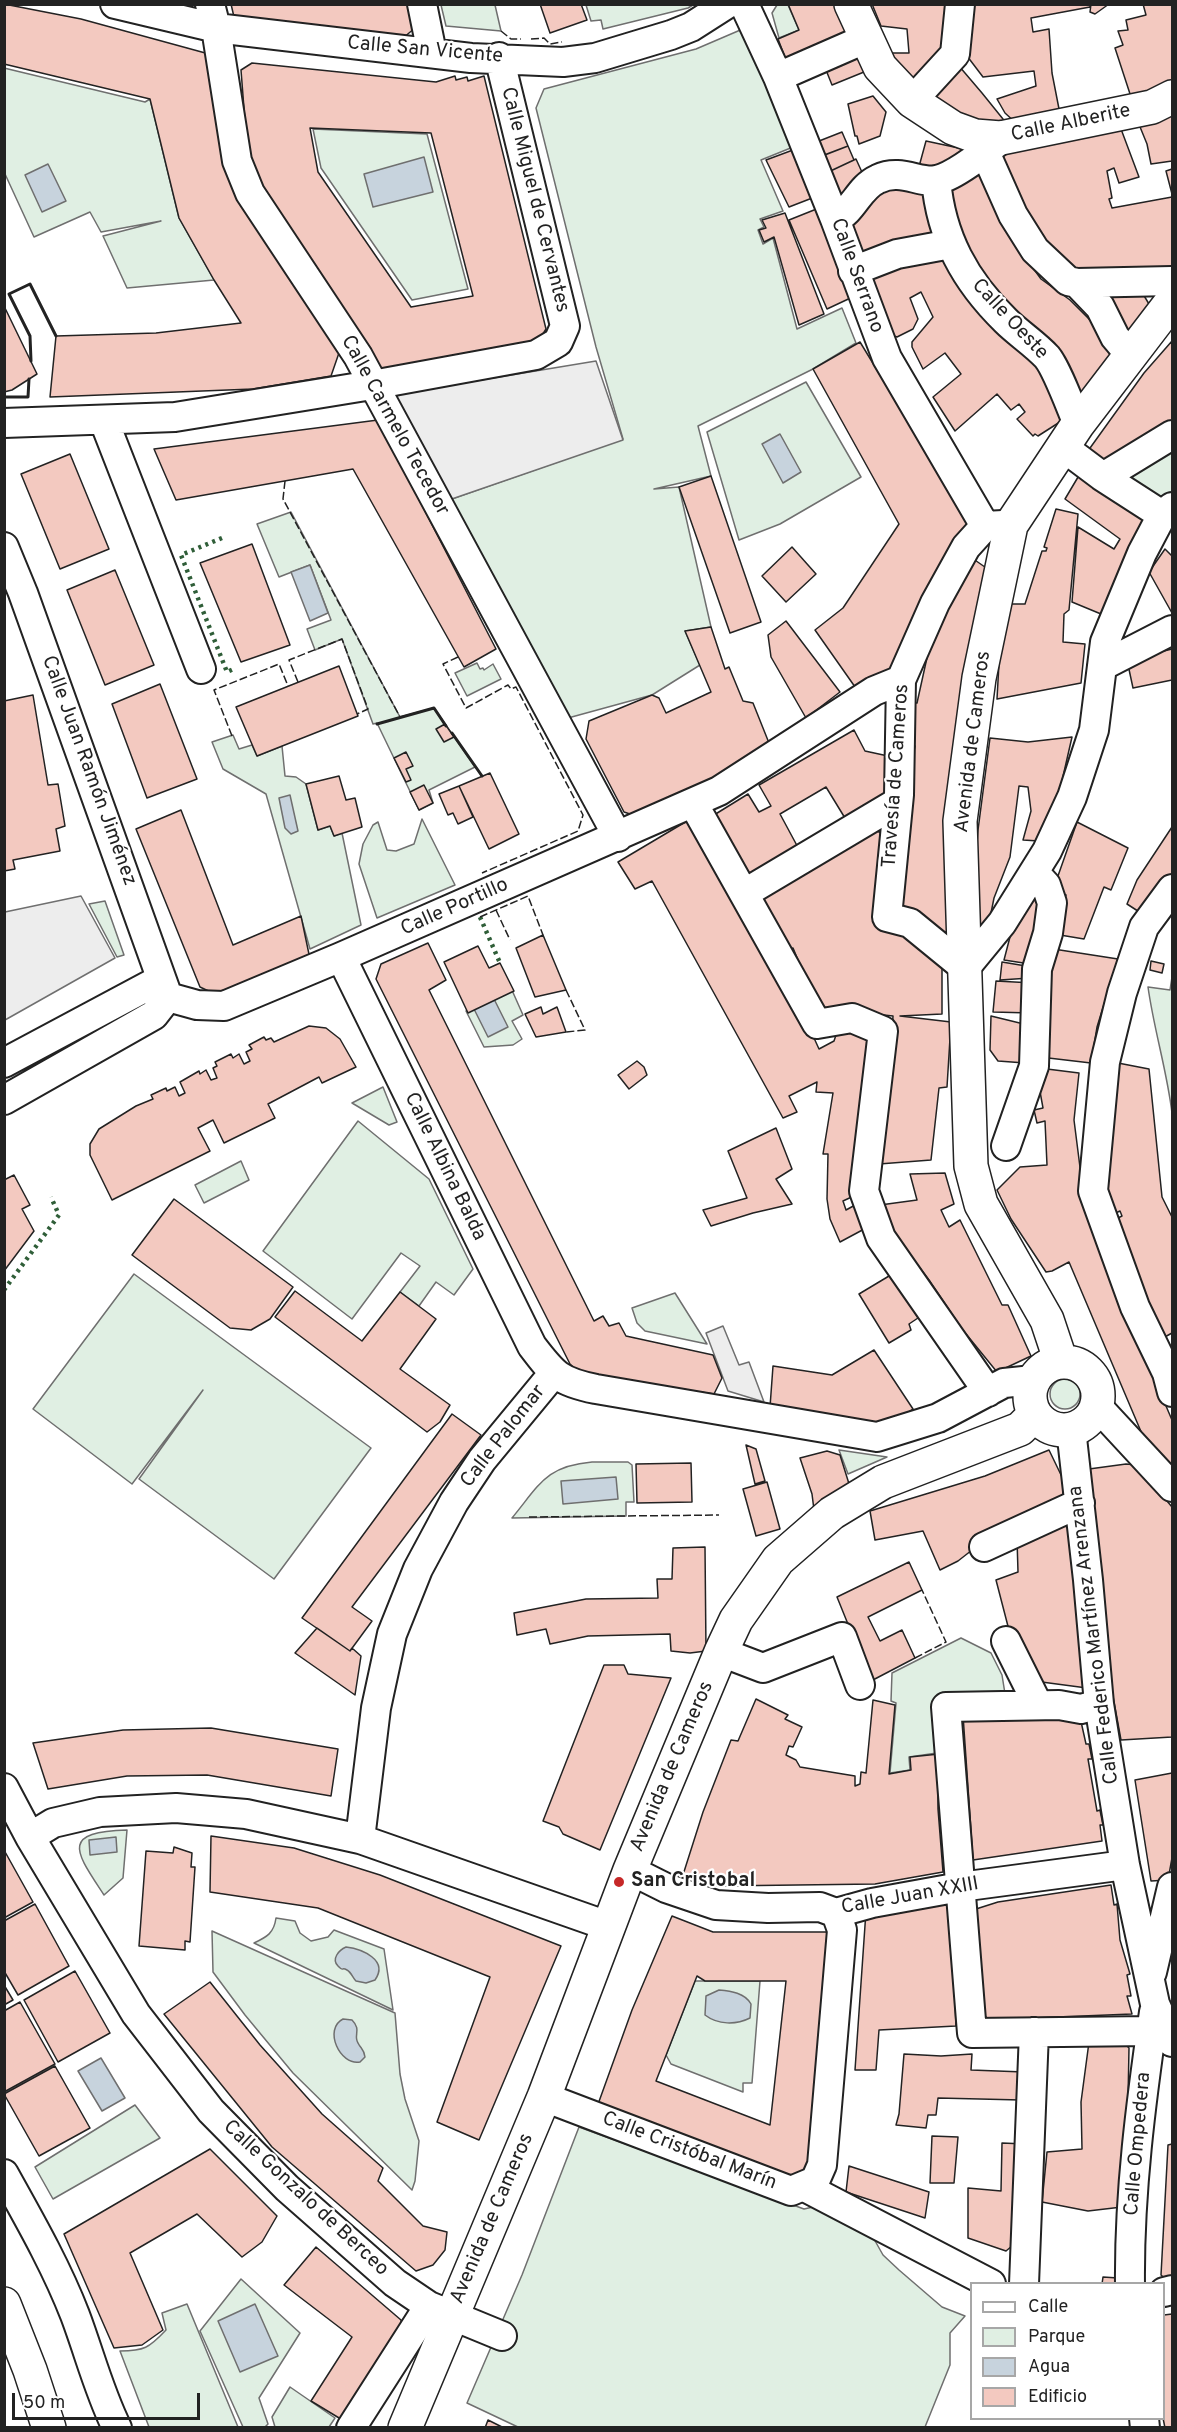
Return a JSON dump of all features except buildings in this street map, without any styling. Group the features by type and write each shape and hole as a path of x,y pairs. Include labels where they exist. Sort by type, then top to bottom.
{"main road":[{"name":"Calle Alberite","path":"851,4 879,67 912,101 953,128 993,145 1152,107 1173,97"},
{"name":"Avenida de Cameros","path":"1061,1362 1047,1320 981,1204 971,1166 960,821 998,526 1173,301"},
{"path":"1061,1362 1074,1363 1086,1370 1096,1386 1096,1406 1091,1417 1082,1425 1071,1429 1057,1429 1045,1424 1035,1414 1030,1398 1033,1380 1040,1371 1050,1364 1061,1362"},
{"name":"Avenida de Cameros","path":"405,2427 440,2311 544,2097 630,1870 736,1620 778,1560 832,1513 883,1482 1020,1429 1035,1414"},
{"path":"4,2304 49,2427"}],"street":[{"name":"Calle San Vicente","path":"115,4 213,16 432,53 471,58 499,57 563,62 595,58 681,31 727,4"},
{"path":"422,4 432,53"},
{"name":"Calle Serrano","path":"744,4 778,77 835,219 886,358 998,526"},
{"path":"912,101 955,54 960,4"},
{"name":"Calle Carmelo Tecedor","path":"213,16 237,161 250,193 358,356 372,386 618,837"},
{"path":"778,77 865,39"},
{"name":"Calle Miguel de Cervantes","path":"372,386 536,355 558,342 565,326 499,57"},
{"path":"835,219 845,215 865,186 879,178 898,174 936,180 993,145 1013,215 1035,250 1068,281 1077,283 1173,281"},
{"name":"Calle Oeste","path":"936,180 939,208 951,244 977,290 1006,321 1048,358 1070,435"},
{"path":"853,271 897,254 951,244"},
{"path":"1077,283 1100,307 1115,337 1131,356"},
{"path":"4,423 175,417 372,386"},
{"path":"104,421 201,669"},
{"path":"965,968 997,930 1002,901 1026,868 1047,851 1072,797 1094,730 1106,642 1165,525 1103,477 1070,435"},
{"path":"1103,477 1173,435"},
{"name":"Travesía de Cameros","path":"965,968 910,923 887,917 898,802 901,680 940,594 966,547 998,526"},
{"name":"Calle Juan Ramón Jiménez","path":"4,547 109,829 164,988"},
{"path":"1102,666 1173,630"},
{"name":"Calle Portillo","path":"164,988 197,1005 224,1006 618,837 719,791 874,691 901,680"},
{"path":"745,893 898,802"},
{"path":"693,803 817,1024 852,1018 883,1031 864,1191 881,1238 987,1392"},
{"path":"1006,1146 1034,1066 1037,969 1048,933 1052,903 1046,885 1026,868"},
{"path":"1173,890 1144,927 1122,993 1105,1062 1093,1191 1135,1307 1167,1373 1173,1392"},
{"path":"1137,948 1173,923"},
{"name":"Calle Albina Balda","path":"341,957 532,1346 553,1374"},
{"path":"4,1063 164,988"},
{"path":"4,1100 154,1015 164,988"},
{"name":"Calle Palomar","path":"360,1839 376,1708 392,1634 414,1580 454,1502 482,1460 553,1374 575,1385 877,1437 938,1418 1004,1383 1033,1380"},
{"path":"1096,1406 1173,1487"},
{"name":"Calle Federico Martínez Arenzana","path":"1071,1429 1099,1704 1125,1865 1160,2006"},
{"path":"984,1547 1080,1503"},
{"path":"721,1652 763,1668 842,1637 860,1685"},
{"path":"1006,1641 1038,1705"},
{"path":"1099,1704 1081,1709 1059,1705 946,1707 972,2033 1034,2032 1160,2006"},
{"name":"Calle Gonzalo de Berceo","path":"4,1788 30,1837 136,2014 211,2111 287,2188 395,2283 440,2311 502,2336"},
{"path":"30,1837 53,1823 100,1812 176,1808 246,1814 360,1839 608,1926"},
{"name":"Calle Juan XXIII","path":"630,1870 666,1888 716,1905 768,1908 820,1907 836,1913 872,1903 960,1887 1125,1865"},
{"name":"Calle Ompedera","path":"1130,2282 1138,2120 1160,2006 1173,1887"},
{"path":"803,2186 815,2181 822,2165 842,1930 836,1913"},
{"path":"1024,2282 1034,2032"},
{"name":"Calle Cristóbal Marín","path":"544,2097 791,2191 803,2186 989,2282"},
{"path":"4,2174 31,2222 74,2313 109,2411 117,2427"},
{"path":"351,2427 440,2311"}],"green space":[{"path":"586,4 693,5 603,29 601,20 591,21"},
{"path":"441,5 495,5 501,31 446,26"},
{"path":"777,5 788,5 799,30 779,38 772,13"},
{"path":"745,28 798,145 761,160 783,211 760,219 764,227 758,230 763,244 773,238 797,329 842,308 856,343 813,369 698,426 711,476 654,489 679,487 711,627 685,631 700,665 652,695 568,718 446,501 623,439 596,347 536,108 544,89 696,49"},
{"path":"4,68 145,102 150,99 179,218 214,280 127,288 103,236 161,221 101,232 90,212 34,237 5,174"},
{"path":"313,129 427,134 468,289 412,300 321,168"},
{"path":"806,382 861,477 780,524 739,540 707,432"},
{"path":"1172,446 1172,499 1161,507 1118,476"},
{"path":"291,512 400,717 434,708 475,767 429,790 433,803 419,810 377,723 373,724 342,639 315,650 307,629 331,620 310,565 279,577 257,524"},
{"path":"477,663 480,669 484,670 493,664 501,679 467,696 455,673"},
{"path":"233,735 239,749 252,745 257,756 282,746 285,776 296,777 306,784 318,830 330,826 334,836 342,833 361,925 310,949 266,794 223,769 212,742"},
{"path":"422,819 455,885 377,918 359,864 363,844 373,825 378,822 387,850 396,851 414,844"},
{"path":"105,901 124,955 117,957 89,904"},
{"path":"1172,977 1172,1113 1148,987 1170,990"},
{"path":"511,988 523,1015 512,1021 522,1039 513,1045 484,1047 466,1011"},
{"path":"383,1087 397,1122 389,1125 352,1103"},
{"path":"358,1121 429,1179 473,1269 454,1295 436,1282 419,1306 400,1292 420,1266 401,1253 352,1319 263,1251"},
{"path":"241,1161 249,1180 204,1203 195,1185"},
{"path":"134,1274 371,1448 274,1579 139,1479 203,1390 132,1484 33,1409"},
{"path":"675,1293 707,1344 645,1331 637,1323 632,1308"},
{"path":"1065,1379 1071,1380 1079,1388 1079,1400 1071,1408 1065,1409 1059,1408 1051,1400 1050,1394 1051,1388 1059,1380"},
{"path":"839,1450 887,1457 848,1474"},
{"path":"592,1462 628,1462 632,1465 634,1502 626,1502 626,1516 512,1518 545,1479 564,1468"},
{"path":"961,1638 991,1653 1002,1675 1006,1700 939,1703 937,1753 909,1757 910,1770 890,1773 896,1703 891,1701 892,1673"},
{"path":"127,1830 123,1878 104,1895 81,1856 82,1840 91,1835"},
{"path":"276,1918 295,1921 300,1933 311,1941 328,1937 334,1930 384,1949 393,2010 254,1943 269,1934"},
{"path":"212,1931 395,2013 400,2074 405,2099 419,2141 412,2190 293,2073 245,2015 213,1972"},
{"path":"695,1981 760,1981 752,2083 743,2083 743,2092 671,2064 666,2055"},
{"path":"135,2105 160,2138 53,2199 35,2167"},
{"path":"579,2127 804,2209 813,2207 874,2239 883,2255 942,2307 965,2316 950,2333 950,2365 925,2427 520,2428 467,2403 522,2275"},
{"path":"241,2279 300,2333 259,2398 268,2424 265,2427 243,2427 200,2331"},
{"path":"187,2304 238,2427 149,2427 120,2351 141,2349 150,2345 166,2330 162,2313"},
{"path":"290,2387 335,2418 329,2427 275,2427 272,2417"}],"shaded area":[{"path":"596,361 623,440 446,501 390,395"},
{"path":"81,896 115,958 5,1020 5,912"},
{"path":"723,1326 739,1365 749,1362 764,1402 728,1391 706,1333"}],"water":[{"path":"424,157 433,192 373,207 364,174"},
{"path":"48,164 66,201 42,212 25,175"},
{"path":"780,434 801,472 783,483 762,444"},
{"path":"310,565 328,613 310,621 291,572"},
{"path":"290,795 298,831 291,834 285,828 279,798"},
{"path":"494,999 508,1027 488,1037 474,1009"},
{"path":"616,1477 618,1499 563,1504 561,1481"},
{"path":"116,1837 117,1852 90,1855 89,1840"},
{"path":"346,1947 366,1953 376,1961 379,1967 375,1980 366,1983 356,1981 348,1971 338,1966 335,1960 339,1952"},
{"path":"719,1990 745,1997 751,2004 750,2018 727,2023 716,2021 705,2015 706,1996"},
{"path":"343,2019 352,2020 355,2024 357,2040 365,2057 360,2062 353,2062 346,2058 336,2046 334,2030"},
{"path":"101,2058 125,2098 102,2111 78,2071"},
{"path":"255,2304 278,2356 240,2372 218,2321"}],"hedge":[{"path":"222,538 181,555 227,672 236,668"},
{"path":"480,917 500,963"},
{"path":"4,1290 59,1215 51,1197"}],"fence":[{"path":"501,31 511,39 521,39"},
{"path":"531,39 544,38 550,44 562,42"},
{"path":"285,481 283,499 400,717"},
{"path":"298,682 289,660 342,639 368,709 357,714"},
{"path":"458,657 443,664 466,708 508,685 511,689 516,687 583,815 578,831 482,873"},
{"path":"232,736 214,690 279,664 288,686"},
{"path":"480,917 528,896 543,935"},
{"path":"496,910 510,940"},
{"path":"566,990 585,1030 566,1032"},
{"path":"529,1517 719,1515"},
{"path":"915,1658 946,1642 922,1590"}],"wall":[{"path":"31,361 30,336 9,294 30,284 56,336"},
{"path":"4,397 28,397 29,379"},
{"path":"377,724 434,708 446,726"},
{"path":"452,733 482,776"}],"place":[{"name":"San Cristobal","path":"619,1882"}]}
